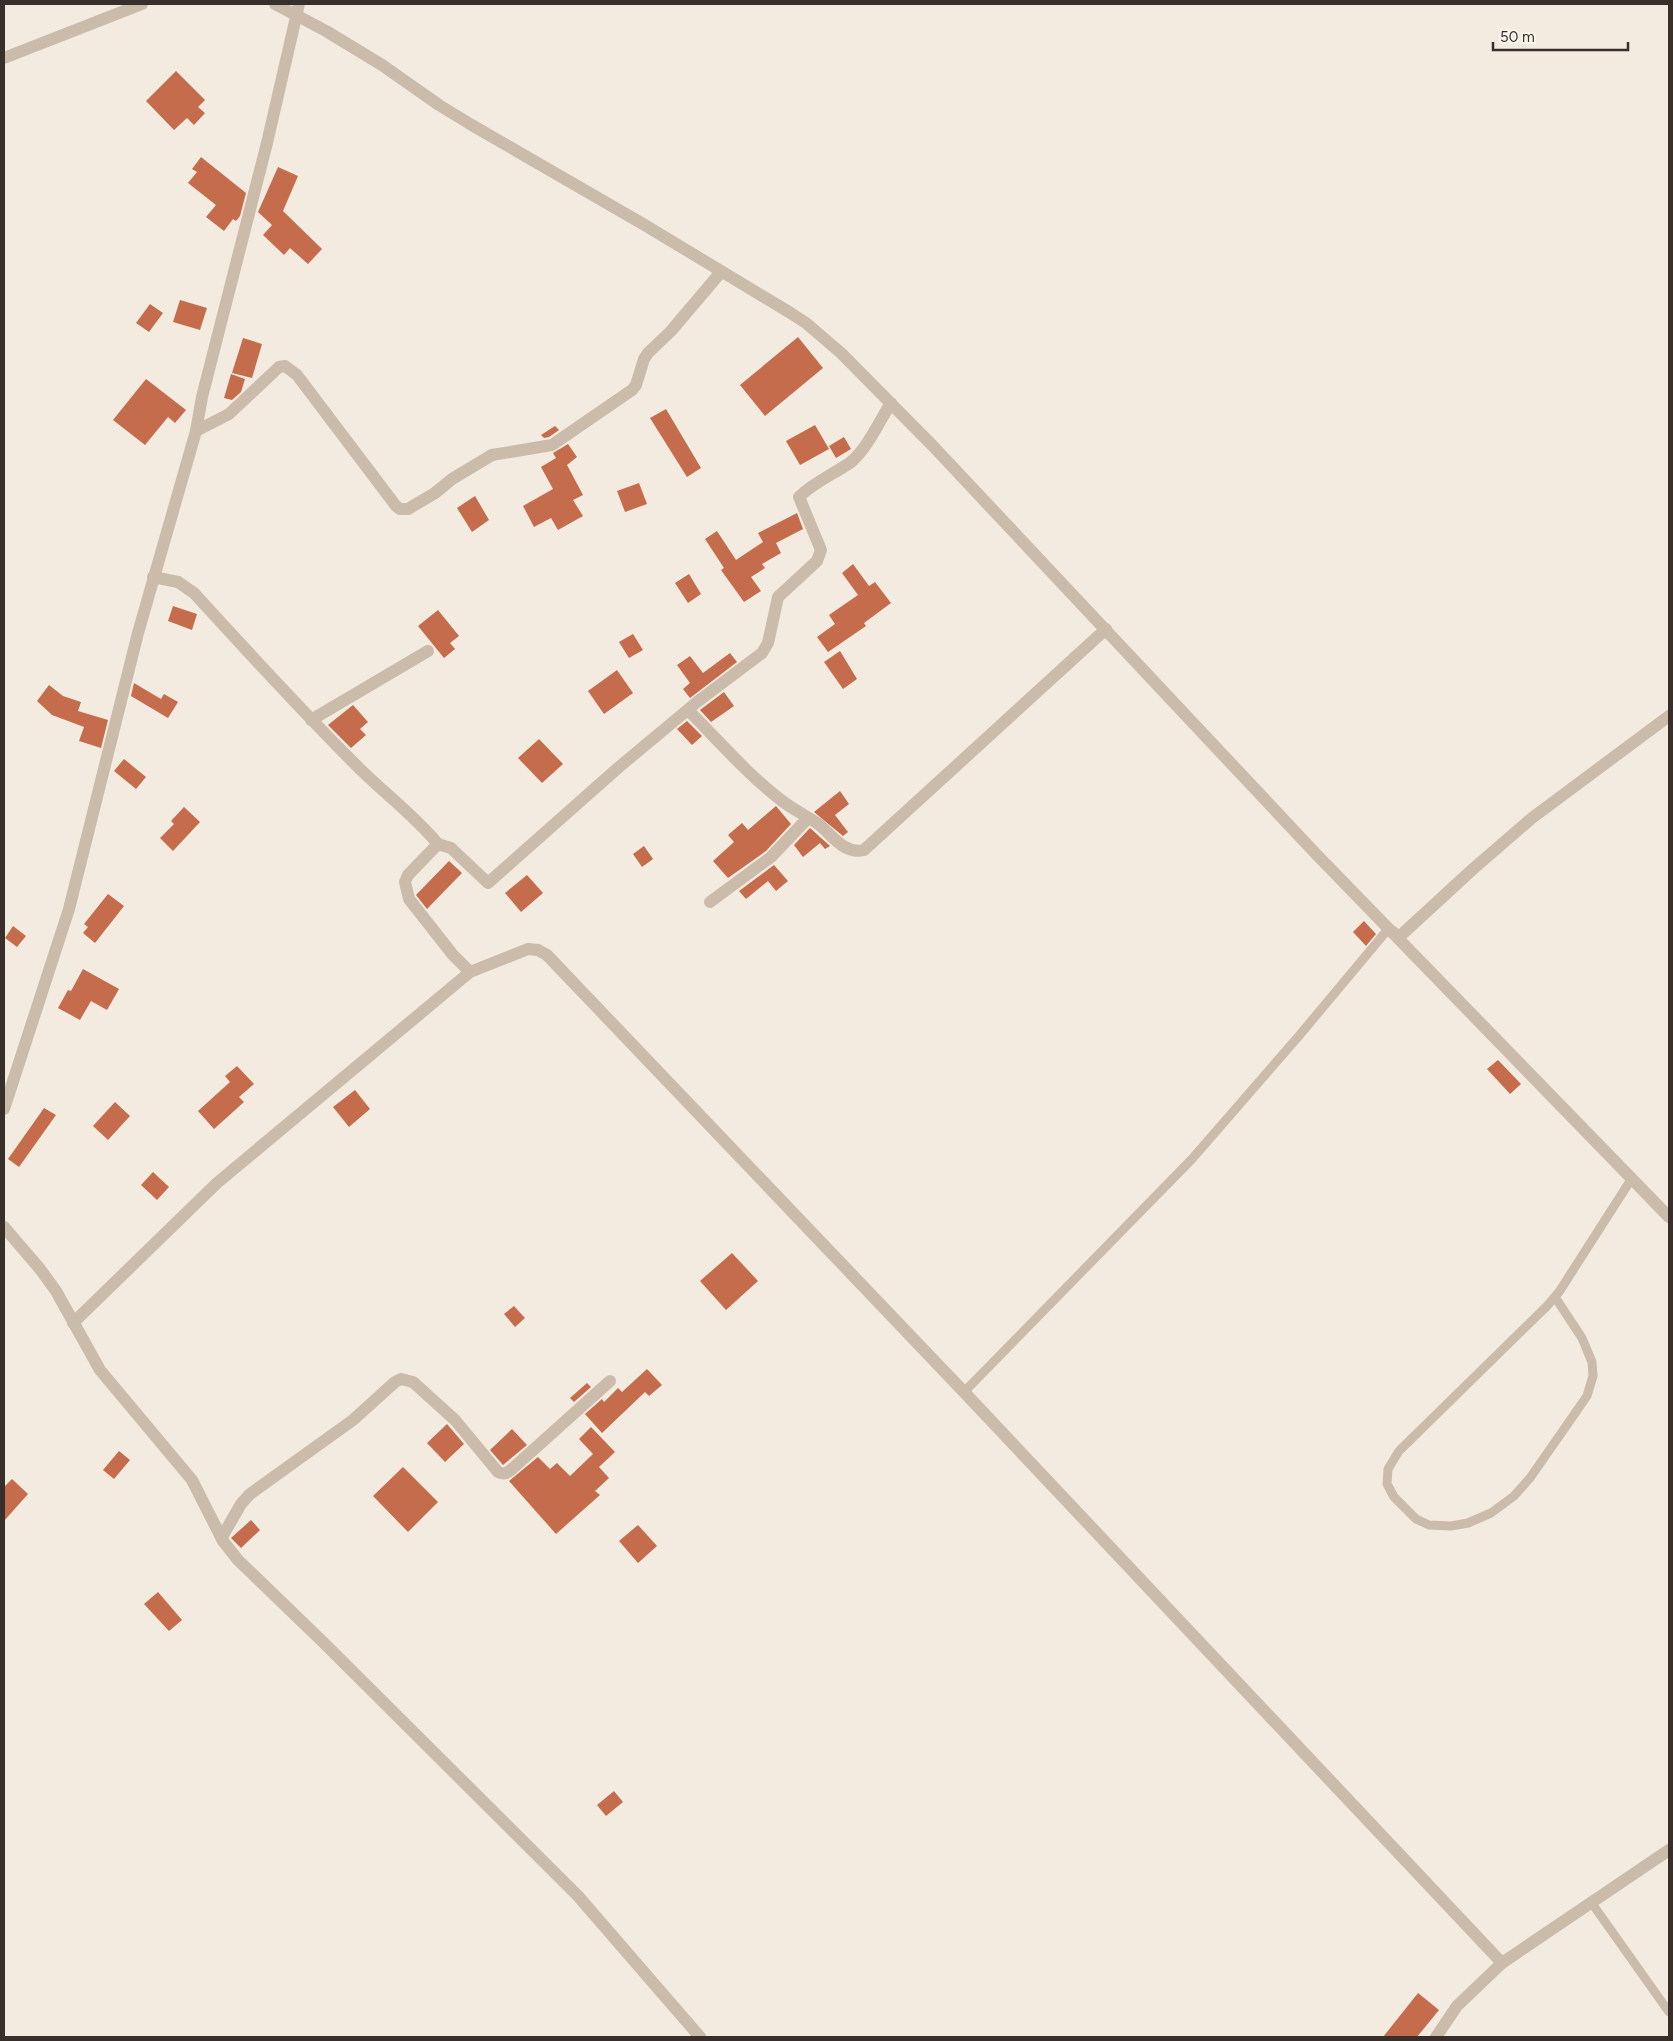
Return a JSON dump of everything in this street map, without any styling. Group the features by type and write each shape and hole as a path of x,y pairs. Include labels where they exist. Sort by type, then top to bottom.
{"street":[{"path":"4,58 142,4"},
{"path":"275,4 298,10 326,31 374,60 470,124 643,224 806,323 841,353 1106,629 1228,761 1669,1217"},
{"path":"4,1109 69,909 153,577 196,431 202,398 267,143 298,10"},
{"path":"196,431 230,414 279,367 285,366 297,375 396,506 400,509 408,509 492,455 552,445 632,390 636,385 644,359 648,353 671,331 721,272"},
{"path":"153,577 178,582 194,593 311,720 369,778 428,832 438,844 451,848 488,883 619,767 766,648 778,597 820,556 821,550 799,497 807,488 852,461 860,452 891,403"},
{"path":"688,710 782,801 826,830 845,848 852,851 864,850 1106,629"},
{"path":"311,720 428,651"},
{"path":"1389,928 1404,933 1532,818 1669,716"},
{"path":"710,902 771,858 808,818"},
{"path":"438,844 408,875 405,882 409,899 453,954 470,972"},
{"path":"74,1323 217,1183 470,972 528,949 538,950 548,955 1502,1962"},
{"path":"4,1227 40,1269 56,1292 100,1370 192,1480 222,1537 238,1560 573,1891 700,2037"},
{"path":"222,1537 250,1494 339,1431 396,1382 402,1379 413,1382 456,1420 498,1472 502,1474 507,1474 610,1381"},
{"path":"1436,2037 1457,2006 1502,1962 1669,1850"}],"lane":[{"path":"964,1392 1192,1159 1273,1067 1389,928"},
{"path":"1555,1297 1582,1338 1592,1362 1593,1376 1587,1396 1530,1478 1514,1496 1491,1513 1468,1523 1451,1526 1429,1525 1416,1519 1394,1497 1387,1484 1388,1469 1399,1451 1555,1297 1632,1178"},
{"path":"1591,1902 1669,2012"}],"building":[{"path":"176,71 205,100 198,107 205,113 194,125 187,118 174,130 146,101"},
{"path":"201,157 246,193 240,216 236,221 233,219 224,231 206,217 216,205 188,183 197,172 192,169"},
{"path":"278,167 298,176 283,211 322,249 308,264 290,248 284,255 263,235 272,225 258,212"},
{"path":"180,300 207,308 200,330 173,322"},
{"path":"150,304 163,313 149,332 136,323"},
{"path":"798,337 823,368 765,416 740,385"},
{"path":"243,338 262,344 252,378 232,373"},
{"path":"231,374 245,379 241,392 232,400 224,398"},
{"path":"146,379 186,410 175,423 168,417 145,445 113,420"},
{"path":"666,409 701,468 687,477 650,418"},
{"path":"815,425 829,449 800,465 786,441"},
{"path":"555,426 559,430 549,437 544,438 541,435"},
{"path":"844,437 851,449 836,458 829,446"},
{"path":"568,444 577,457 567,465 583,495 573,500 583,516 558,530 551,518 534,527 523,506 553,489 541,467 556,458 553,453"},
{"path":"639,483 647,504 625,512 617,491"},
{"path":"475,496 489,520 472,532 457,508"},
{"path":"797,513 803,529 776,543 781,553 762,564 765,568 751,577 761,591 744,602 721,570 724,568 705,539 717,531 736,560 763,542 758,533"},
{"path":"853,564 869,586 875,582 891,603 864,623 866,626 828,652 817,637 835,624 829,615 858,595 842,573"},
{"path":"689,574 701,594 688,603 675,583"},
{"path":"173,606 197,614 192,630 168,621"},
{"path":"438,610 459,636 450,643 455,649 444,658 418,626"},
{"path":"633,634 643,650 629,658 619,642"},
{"path":"840,651 857,679 843,689 824,662"},
{"path":"730,653 737,662 690,698 683,689 690,683 677,665 690,656 703,673"},
{"path":"617,670 633,693 604,714 588,691"},
{"path":"134,683 161,699 164,694 178,702 168,718 131,696"},
{"path":"49,685 63,696 81,702 78,711 108,720 101,748 79,741 84,727 52,715 37,701"},
{"path":"724,692 734,706 711,722 700,710"},
{"path":"353,705 368,722 360,729 366,735 351,748 328,725"},
{"path":"687,721 702,736 692,745 677,729"},
{"path":"539,739 563,764 542,783 518,758"},
{"path":"124,759 146,777 136,789 114,771"},
{"path":"840,791 849,804 835,815 848,832 843,836 814,812"},
{"path":"776,806 791,824 766,851 728,878 713,861 734,842 728,835 742,823 748,830"},
{"path":"184,807 200,822 173,851 160,838 174,824 171,821"},
{"path":"810,828 830,846 825,849 820,843 803,857 794,845"},
{"path":"644,846 653,859 642,867 633,854"},
{"path":"449,861 462,873 427,909 416,895"},
{"path":"774,865 788,881 776,891 768,881 746,899 739,891"},
{"path":"527,875 543,893 521,912 505,893"},
{"path":"108,894 124,906 95,943 83,933 88,927 84,924"},
{"path":"1364,921 1376,934 1366,946 1353,932"},
{"path":"13,926 26,936 17,947 5,938"},
{"path":"83,969 119,989 107,1010 91,1001 80,1020 58,1008 68,990 71,991"},
{"path":"1498,1060 1521,1084 1510,1094 1487,1069"},
{"path":"237,1066 254,1084 239,1097 244,1102 214,1129 198,1111 230,1082 225,1076"},
{"path":"355,1090 370,1109 349,1127 333,1107"},
{"path":"115,1102 130,1116 108,1140 93,1126"},
{"path":"44,1108 56,1115 19,1167 8,1159"},
{"path":"153,1172 169,1187 157,1200 141,1185"},
{"path":"732,1253 758,1281 726,1310 700,1281"},
{"path":"514,1306 525,1318 515,1327 504,1314"},
{"path":"647,1369 662,1385 649,1396 645,1392 602,1433 585,1414 602,1399 604,1402 618,1388 622,1392"},
{"path":"587,1383 591,1387 574,1402 570,1398"},
{"path":"447,1424 464,1444 445,1462 427,1443"},
{"path":"591,1427 615,1452 599,1467 609,1478 595,1491 600,1495 556,1534 509,1481 538,1457 550,1469 557,1463 570,1476 593,1454 579,1439"},
{"path":"512,1429 527,1445 503,1465 490,1450"},
{"path":"119,1451 130,1460 114,1479 103,1470"},
{"path":"403,1467 438,1502 408,1532 373,1496"},
{"path":"12,1479 28,1494 4,1521 4,1487"},
{"path":"251,1520 260,1530 241,1548 231,1538"},
{"path":"638,1525 657,1546 638,1563 619,1541"},
{"path":"158,1592 182,1620 169,1631 144,1604"},
{"path":"614,1791 623,1802 606,1816 597,1805"},
{"path":"1418,1993 1439,2010 1417,2037 1383,2037"}]}
